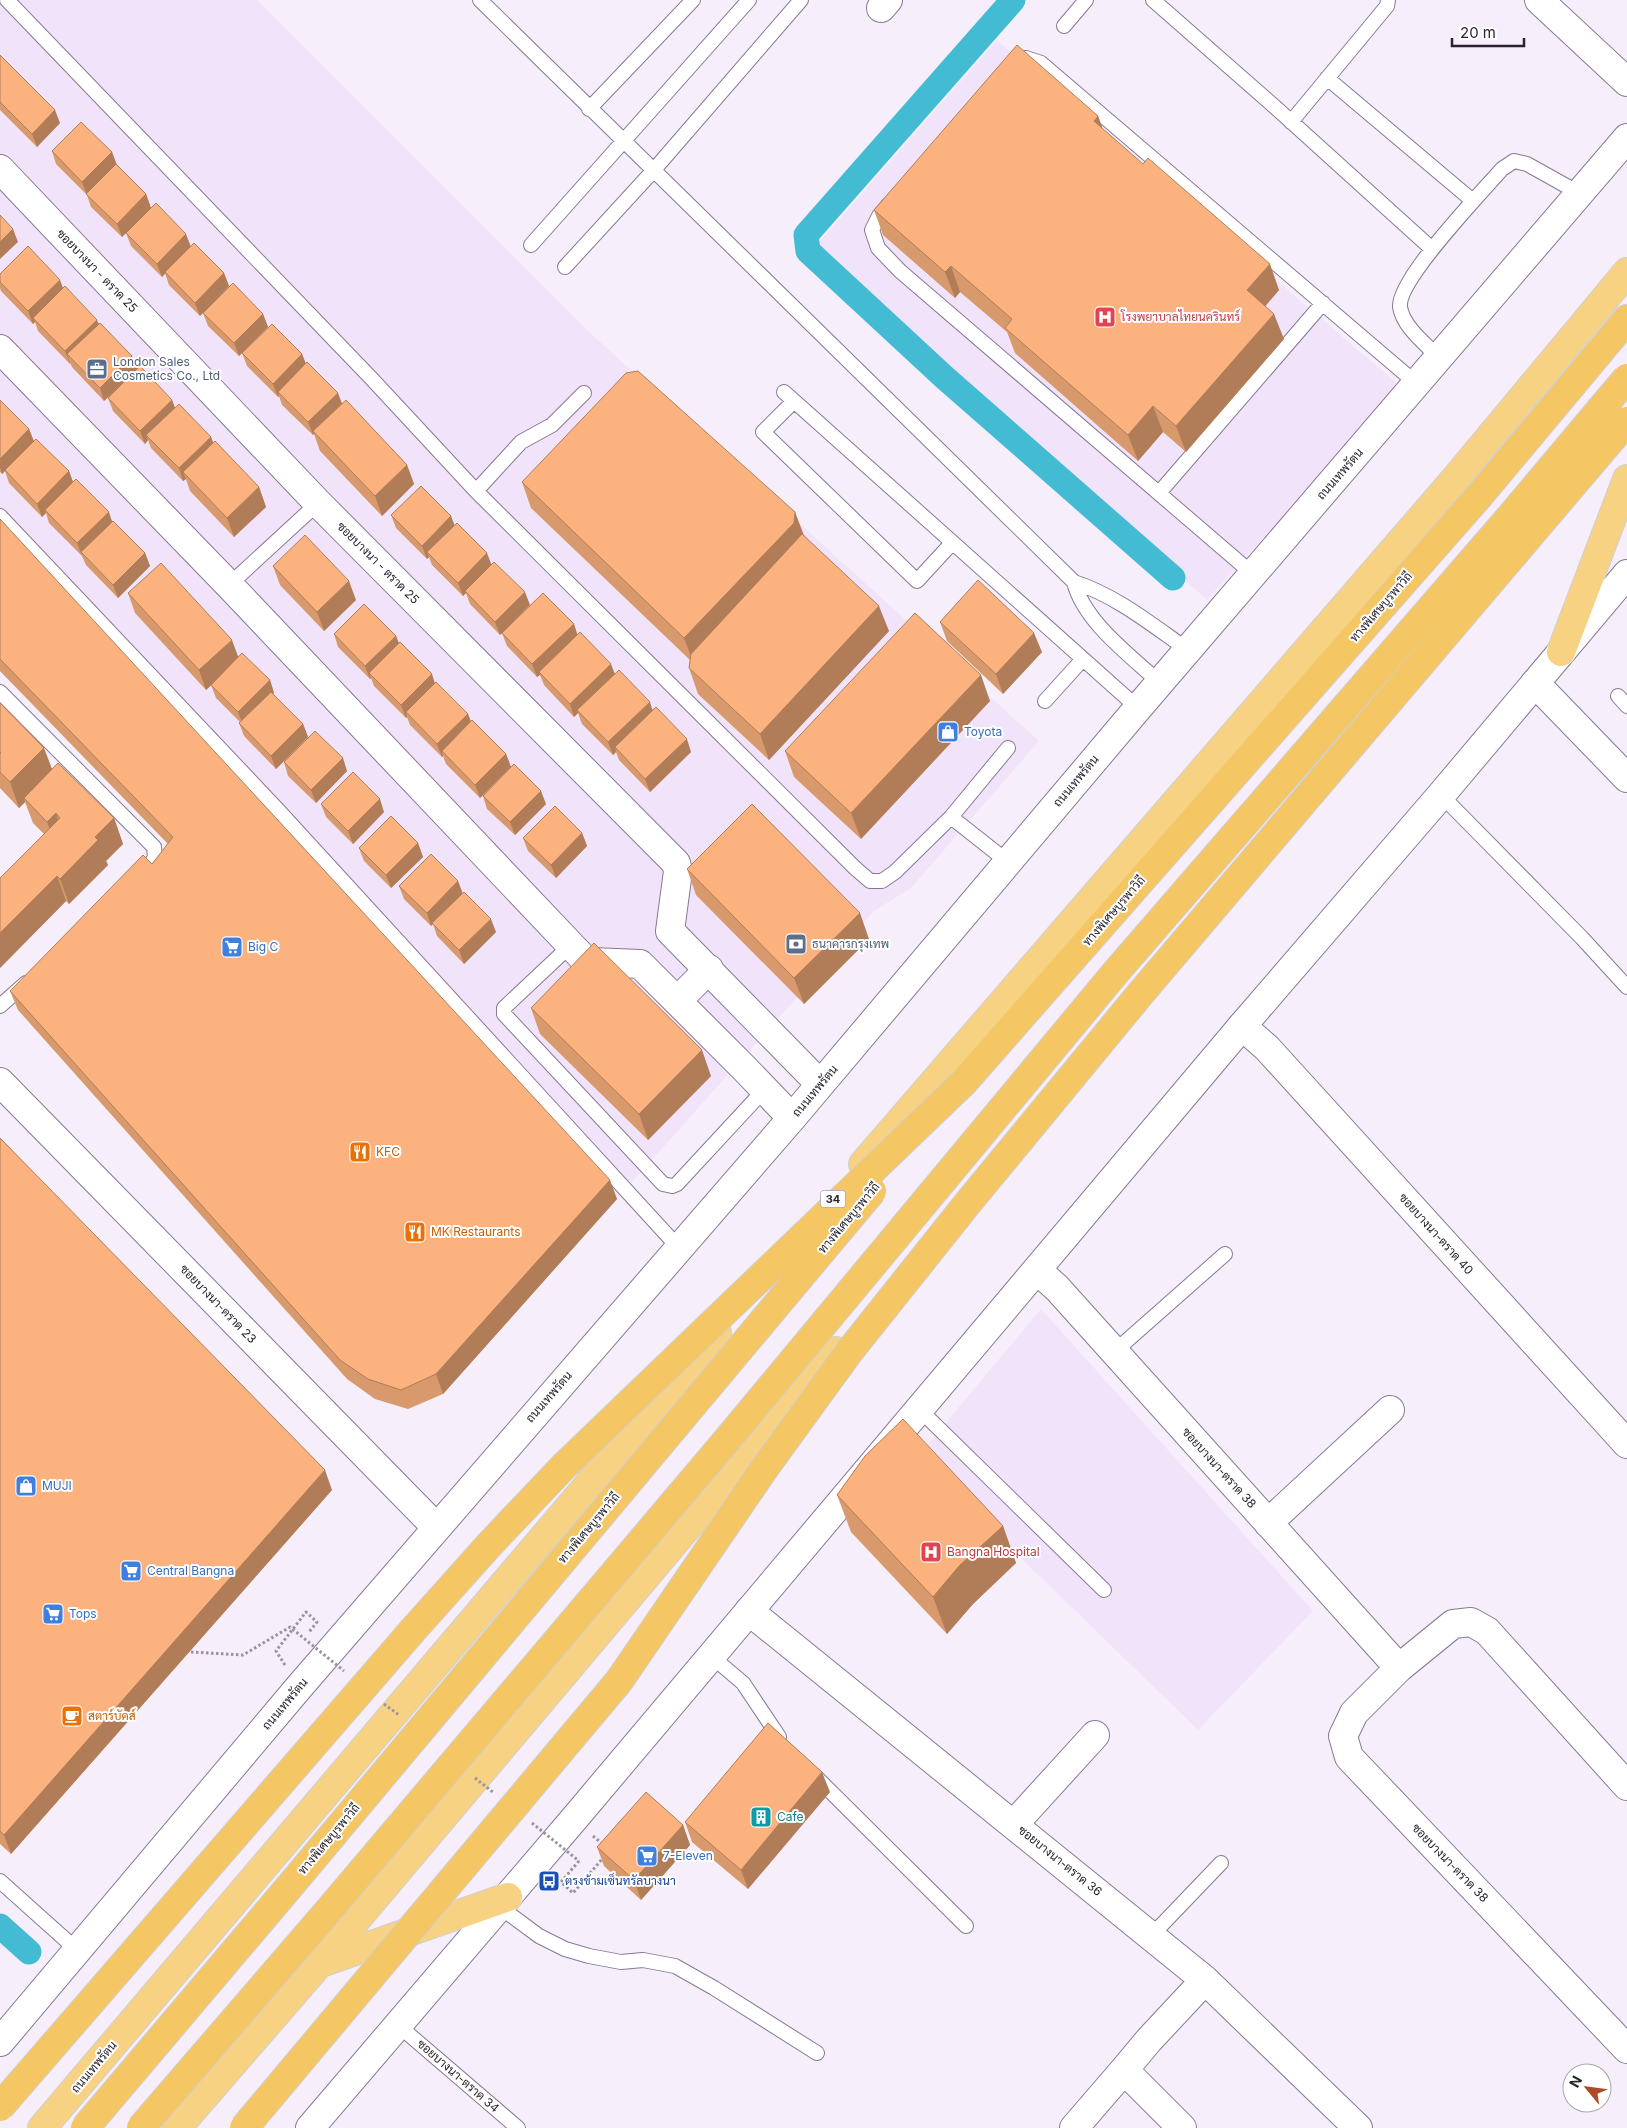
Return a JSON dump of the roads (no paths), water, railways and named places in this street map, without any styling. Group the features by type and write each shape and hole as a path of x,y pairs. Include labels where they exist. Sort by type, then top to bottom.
{"highway":[{"name":"ถนนเทพรัตน","path":"42,2128 662,1397 1454,480 1627,272"},
{"name":"ทางพิเศษบูรพาวิถี","path":"85,2128 963,1083 1480,495 1627,319"},
{"path":"141,2128 329,1910 714,1455 1116,972 1497,532 1627,378"},
{"path":"177,2128 320,1963 1138,992 1627,421"},
{"path":"244,2128 619,1682 764,1469 843,1360 967,1204 1141,993 1627,421"},
{"path":"1561,652 1627,479"},
{"path":"0,2107 413,1630 490,1544 578,1452 963,1083"},
{"path":"320,1963 504,1902"}],"street":[{"path":"1539,0 1627,82"},
{"name":"ถนนเทพรัตน","path":"0,2042 436,1527 792,1118 1138,708 1418,384 1627,138"},
{"name":"ซอยบางนา - ตราด 25","path":"0,169 318,503 676,863 678,871 670,931 709,969"},
{"path":"0,349 229,585 587,961 640,964 792,1118"},
{"path":"310,2128 504,1902 1242,1026 1441,795 1627,574"},
{"path":"1535,684 1627,778"},
{"path":"678,1001 709,969 820,1084"},
{"name":"ซอยบางนา-ตราด 40","path":"1242,1026 1266,1048 1627,1444"},
{"name":"ซอยบางนา-ตราด 23","path":"0,1082 436,1527"},
{"name":"ซอยบางนา-ตราด 38","path":"1037,1270 1057,1288 1398,1668"},
{"path":"1268,1523 1390,1410"},
{"name":"ซอยบางนา-ตราด 36","path":"750,1610 1205,1980 1358,2128"},
{"name":"ซอยบางนา-ตราด 38","path":"1627,1786 1487,1631 1471,1622 1453,1624 1398,1668 1354,1713 1343,1736 1349,1757 1627,2049"},
{"path":"1014,1824 1095,1735"},
{"path":"1074,2128 1149,2040 1205,1980"},
{"path":"1124,2070 1182,2128"}],"lane":[{"path":"8,0 365,371 476,491 688,704 854,868 870,881 882,881 895,872 951,817 1008,748"},
{"path":"480,0 589,109 1074,582 1094,588 1115,600 1188,650"},
{"path":"589,109 693,0"},
{"path":"531,245 750,0"},
{"path":"565,267 653,171 801,0"},
{"path":"1064,26 1086,0"},
{"path":"1153,0 1432,249"},
{"path":"1291,122 1387,6 1388,0"},
{"path":"1007,72 1013,65 1026,58 1041,63 1418,384"},
{"path":"1327,78 1473,202"},
{"path":"1439,358 1404,320 1400,305 1405,289 1432,249 1502,169 1514,161 1527,164 1579,193"},
{"path":"898,194 880,216 872,230 878,248 900,271 1254,574"},
{"path":"1159,493 1323,303"},
{"path":"476,491 521,442 552,425 584,393"},
{"path":"952,543 917,581 763,432 789,396 1138,708"},
{"path":"229,585 318,503"},
{"path":"0,516 278,810 680,1248"},
{"path":"1074,582 1077,595 1101,627 1160,683"},
{"path":"1045,701 1083,660"},
{"path":"0,692 154,848 156,858 129,888"},
{"path":"1441,795 1582,938 1627,987"},
{"path":"951,817 1008,862"},
{"path":"571,945 504,1008 504,1014 664,1184 672,1186 677,1184 765,1089"},
{"path":"0,1006 37,974"},
{"path":"1114,1352 1225,1254"},
{"path":"920,1410 1104,1590"},
{"path":"711,1656 743,1683 769,1725 788,1750"},
{"path":"809,1770 966,1926"},
{"path":"1152,1935 1221,1863"},
{"path":"0,1881 77,1950"},
{"path":"504,1902 539,1936 565,1949 621,1962 643,1960 675,1966 714,1988 817,2053"},
{"name":"ซอยบางนา-ตราด 34","path":"398,2025 518,2128"}],"waterway":[{"path":"1013,0 806,235 808,251 944,377 1173,578"},
{"path":"0,1926 29,1952"}],"place":[{"name":"โรงพยาบาลไทยนครินทร์","path":"1105,317"},
{"name":"London Sales Cosmetics Co., Ltd","path":"97,369"},
{"name":"Toyota","path":"948,732"},
{"name":"ธนาคารกรุงเทพ","path":"796,944"},
{"name":"Big C","path":"232,947"},
{"name":"KFC","path":"360,1152"},
{"name":"MK Restaurants","path":"415,1232"},
{"name":"MUJI","path":"26,1486"},
{"name":"Bangna Hospital","path":"931,1552"},
{"name":"Central Bangna","path":"131,1571"},
{"name":"Tops","path":"53,1614"},
{"name":"สตาร์บัคส์","path":"72,1716"},
{"name":"Cafe","path":"761,1817"},
{"name":"7-Eleven","path":"647,1856"},
{"name":"ตรงข้ามเซ็นทรัลบางนา","path":"549,1881"}]}
